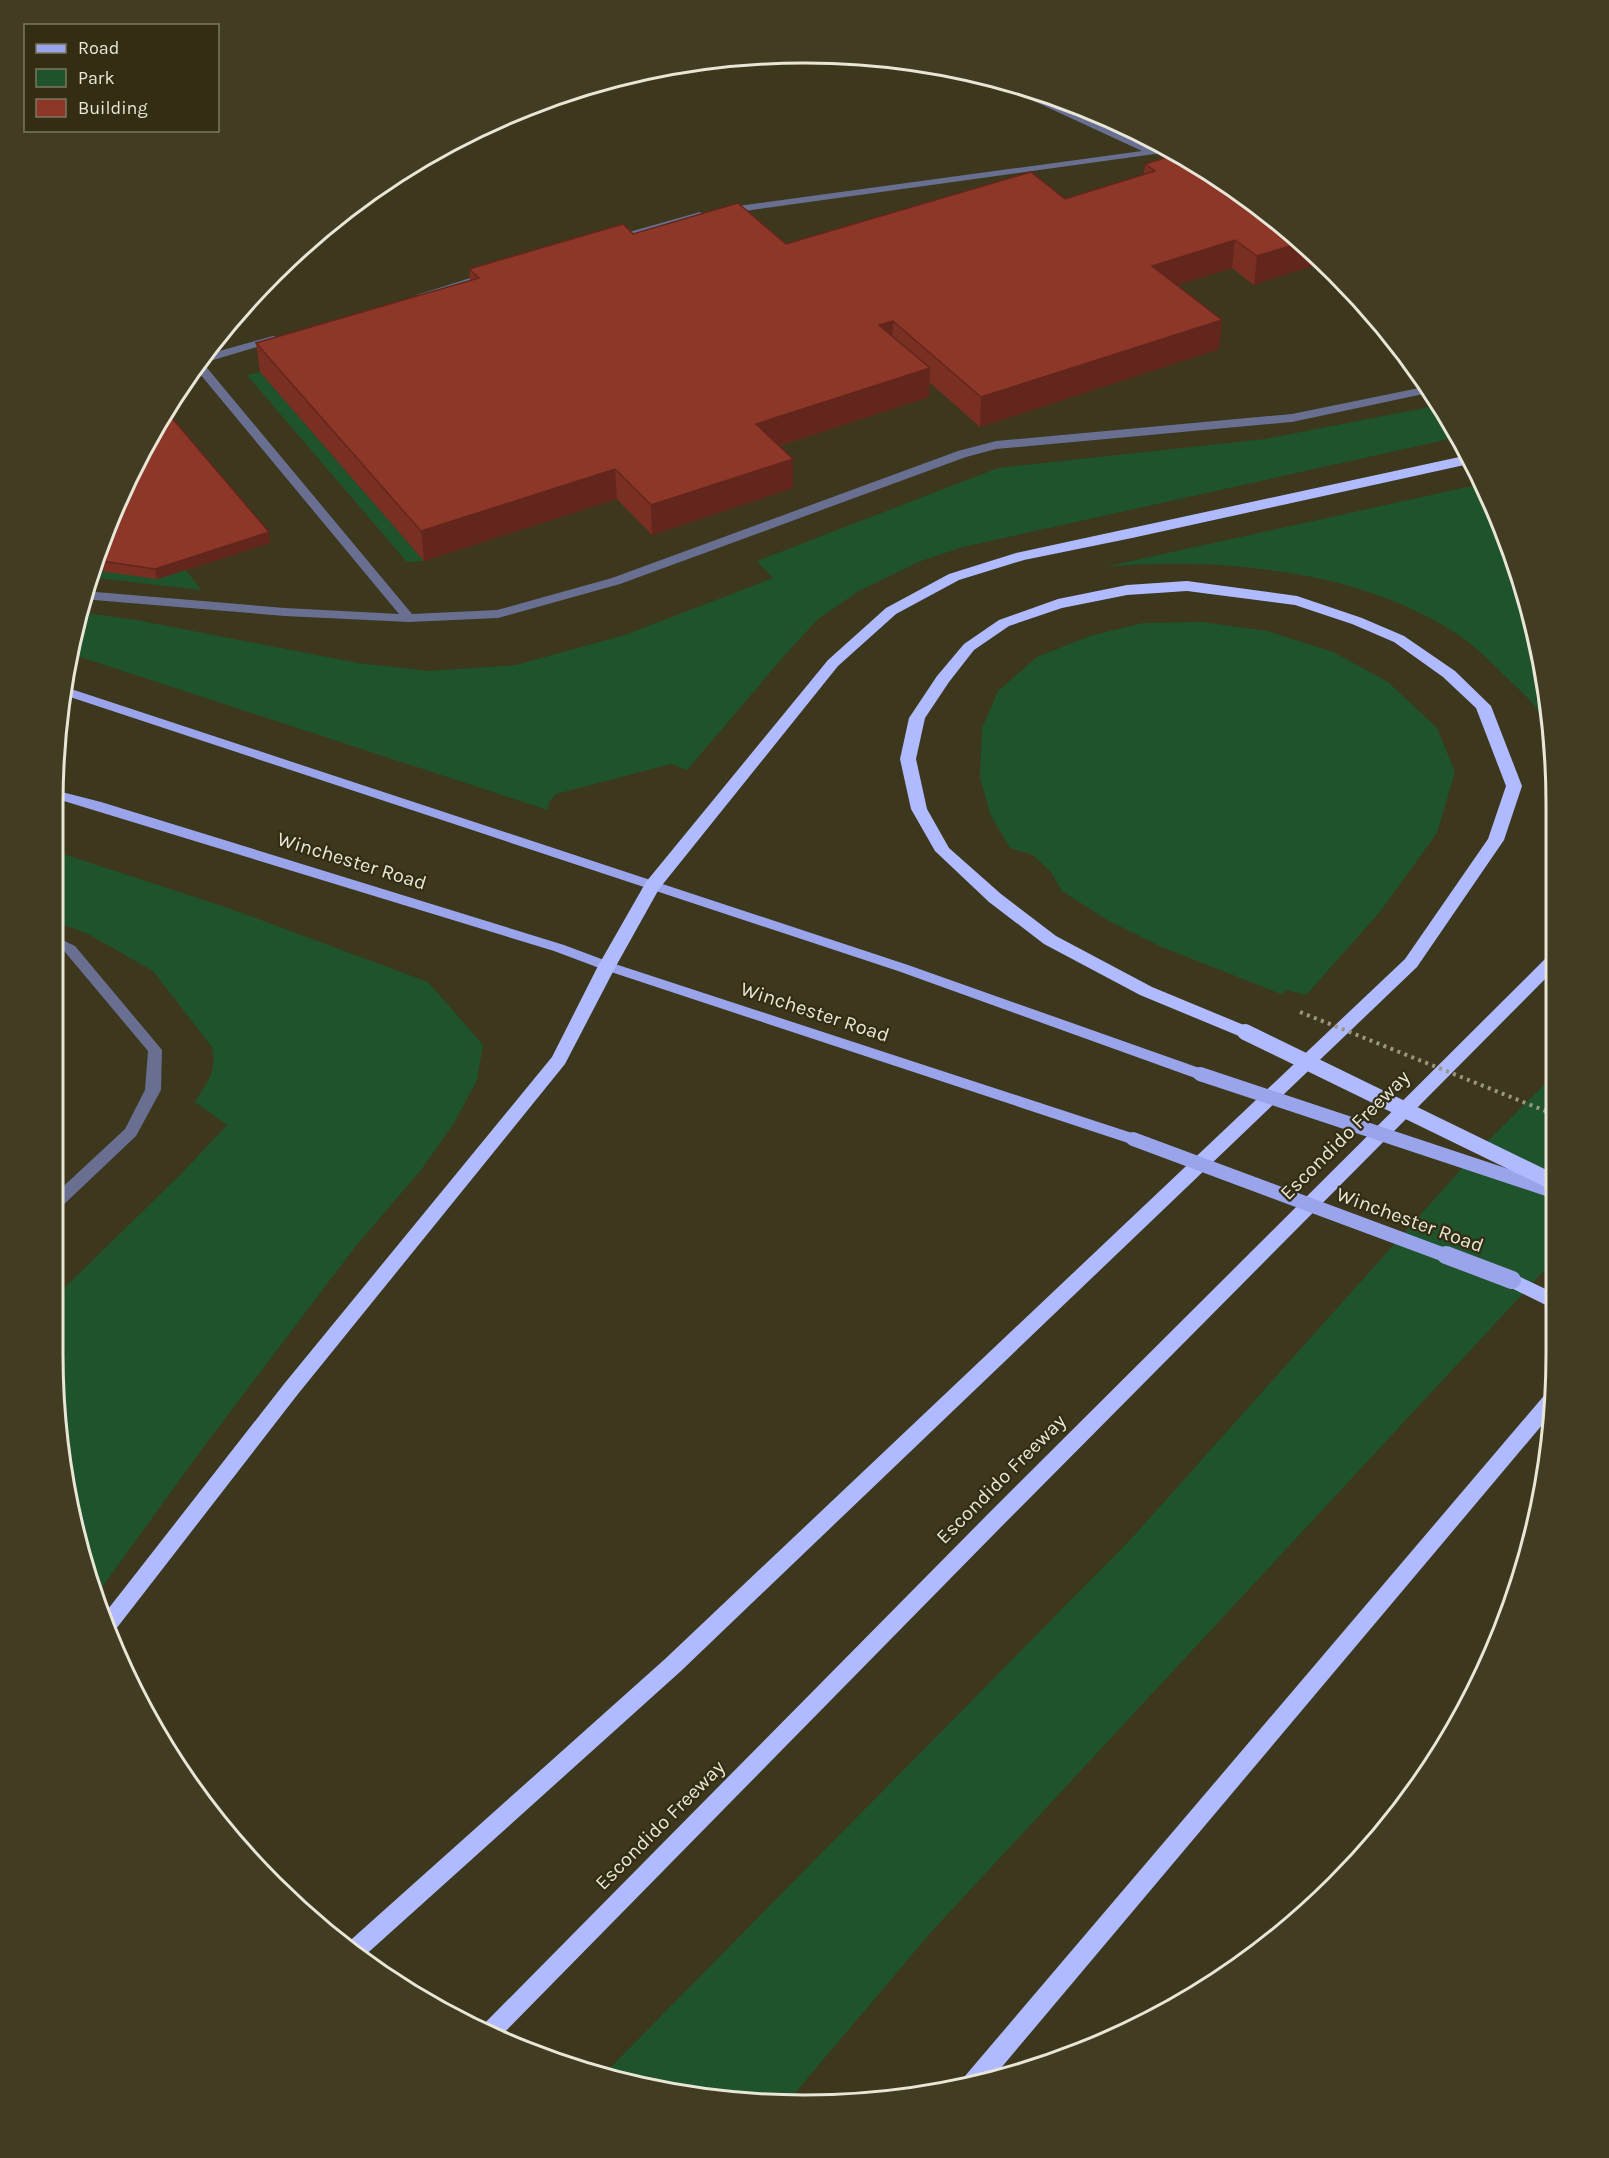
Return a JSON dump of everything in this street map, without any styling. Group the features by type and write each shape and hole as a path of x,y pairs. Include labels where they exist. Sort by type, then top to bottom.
{"highway":[{"path":"112,1619 291,1389 559,1060 607,966 652,886 833,663 891,610 954,577 1021,555 1132,534 1461,461"},
{"path":"359,1946 673,1665 1307,1062 1411,963 1496,840 1514,786 1483,706 1449,674 1399,639 1357,621 1297,602 1187,586 1127,590 1058,604 1004,623 969,647 943,679 917,718 908,759 919,808 943,851 995,898 1050,940 1146,990 1245,1032 1307,1062 1546,1179"},
{"name":"Escondido Freeway","path":"494,2027 994,1521 1546,968"},
{"path":"1512,1280 1546,1298"},
{"path":"983,2073 1543,1410"}],"main road":[{"path":"71,693 903,968 1200,1074 1546,1189"},
{"name":"Winchester Road","path":"63,796 559,948 607,966 1133,1139 1546,1292"}],"lane":[{"path":"1052,105 1153,152"},
{"path":"599,242 662,224 721,211 1153,152"},
{"path":"407,299 497,273"},
{"path":"214,356 282,336"},
{"path":"204,371 409,618"},
{"path":"93,596 285,612 409,618 498,614 616,581 962,454 996,445 1292,418 1420,391"},
{"path":"63,945 70,949 155,1050 153,1090 131,1132 63,1196"}],"path":[{"path":"1299,1012 1546,1111"}],"green space":[{"path":"260,372 424,561 407,562 247,375"},
{"path":"1430,407 1450,439 963,547 918,562 859,591 818,619 687,770 671,764 556,794 549,802 548,810 78,656 88,613 136,620 358,663 428,671 516,665 625,635 773,578 757,561 998,468 1265,439"},
{"path":"1474,486 1507,566 1521,613 1532,660 1541,715 1519,689 1457,634 1411,609 1370,593 1327,580 1236,566 1146,564 1104,567"},
{"path":"101,570 186,570 201,590 98,578"},
{"path":"1202,622 1267,631 1333,652 1388,682 1437,728 1455,772 1437,833 1379,913 1306,995 1287,990 1281,994 1162,947 1107,920 1062,891 1051,872 1033,855 1010,848 990,814 980,777 982,728 998,691 1037,657 1090,636 1143,623"},
{"path":"63,854 228,908 428,982 483,1045 477,1080 454,1123 421,1170 355,1247 202,1449 101,1589 77,1498 69,1450 63,1354 63,1289 183,1172 227,1125 195,1102 212,1070 212,1047 153,971 88,934 63,924"},
{"path":"1546,1083 1546,1179 1478,1151"},
{"path":"1472,1157 1546,1185 1546,1269 932,1931 794,2095 708,2089 609,2069 1131,1539"}],"building":[{"path":"1166,157 1175,162 1256,216 1291,246 1257,256 1235,240 1152,266 1222,320 981,397 893,321 879,325 930,368 756,424 793,459 651,505 615,469 421,531 256,343 479,278 469,269 623,224 633,234 738,203 786,244 1031,172 1065,199 1155,171 1145,164"},
{"path":"172,418 269,532 155,569 104,561 139,477"}]}
